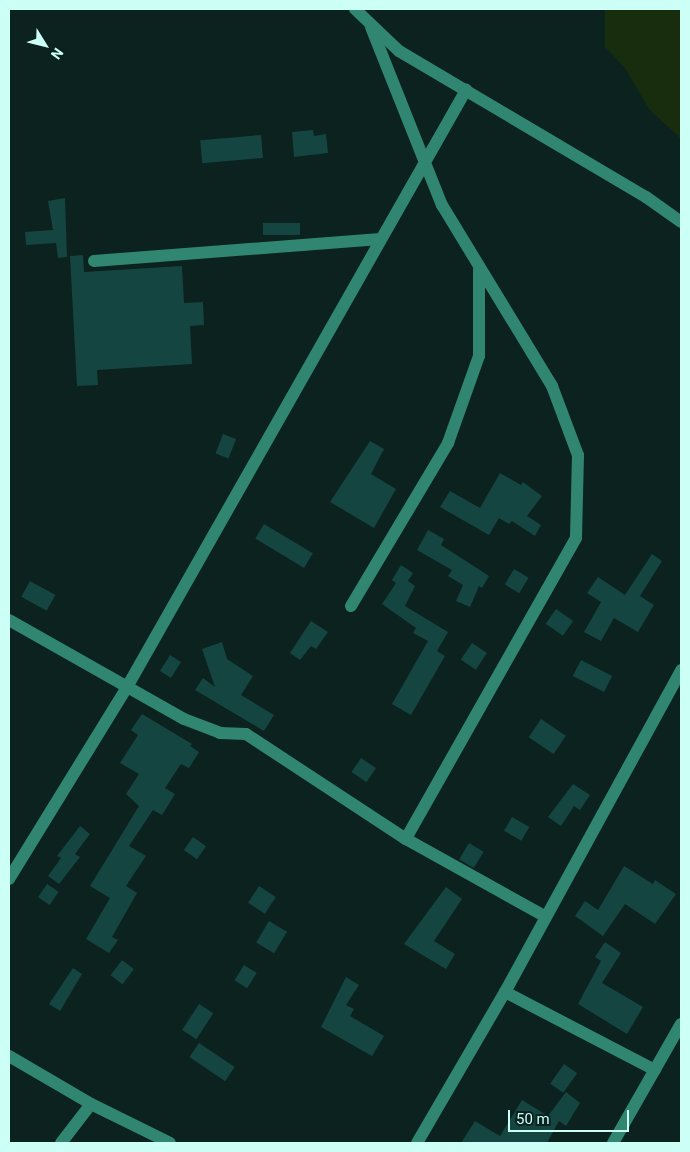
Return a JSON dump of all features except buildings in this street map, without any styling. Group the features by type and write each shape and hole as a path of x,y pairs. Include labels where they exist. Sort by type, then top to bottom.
{"street":[{"path":"355,9 371,27 399,51 646,197 681,222"},
{"path":"371,27 442,205 479,269 552,386 578,455 576,538 406,839"},
{"path":"9,879 128,687 466,90"},
{"path":"94,261 380,239"},
{"path":"351,606 448,443 479,356 479,269"},
{"path":"9,620 184,719 220,733 246,734 406,839 546,917"},
{"path":"417,1143 505,992 681,670"},
{"path":"505,992 655,1070"},
{"path":"613,1143 681,1024"},
{"path":"9,1056 91,1104 170,1143"},
{"path":"61,1143 91,1104"}],"green space":[{"path":"605,9 681,9 681,139 649,109 625,68 605,47"}]}
